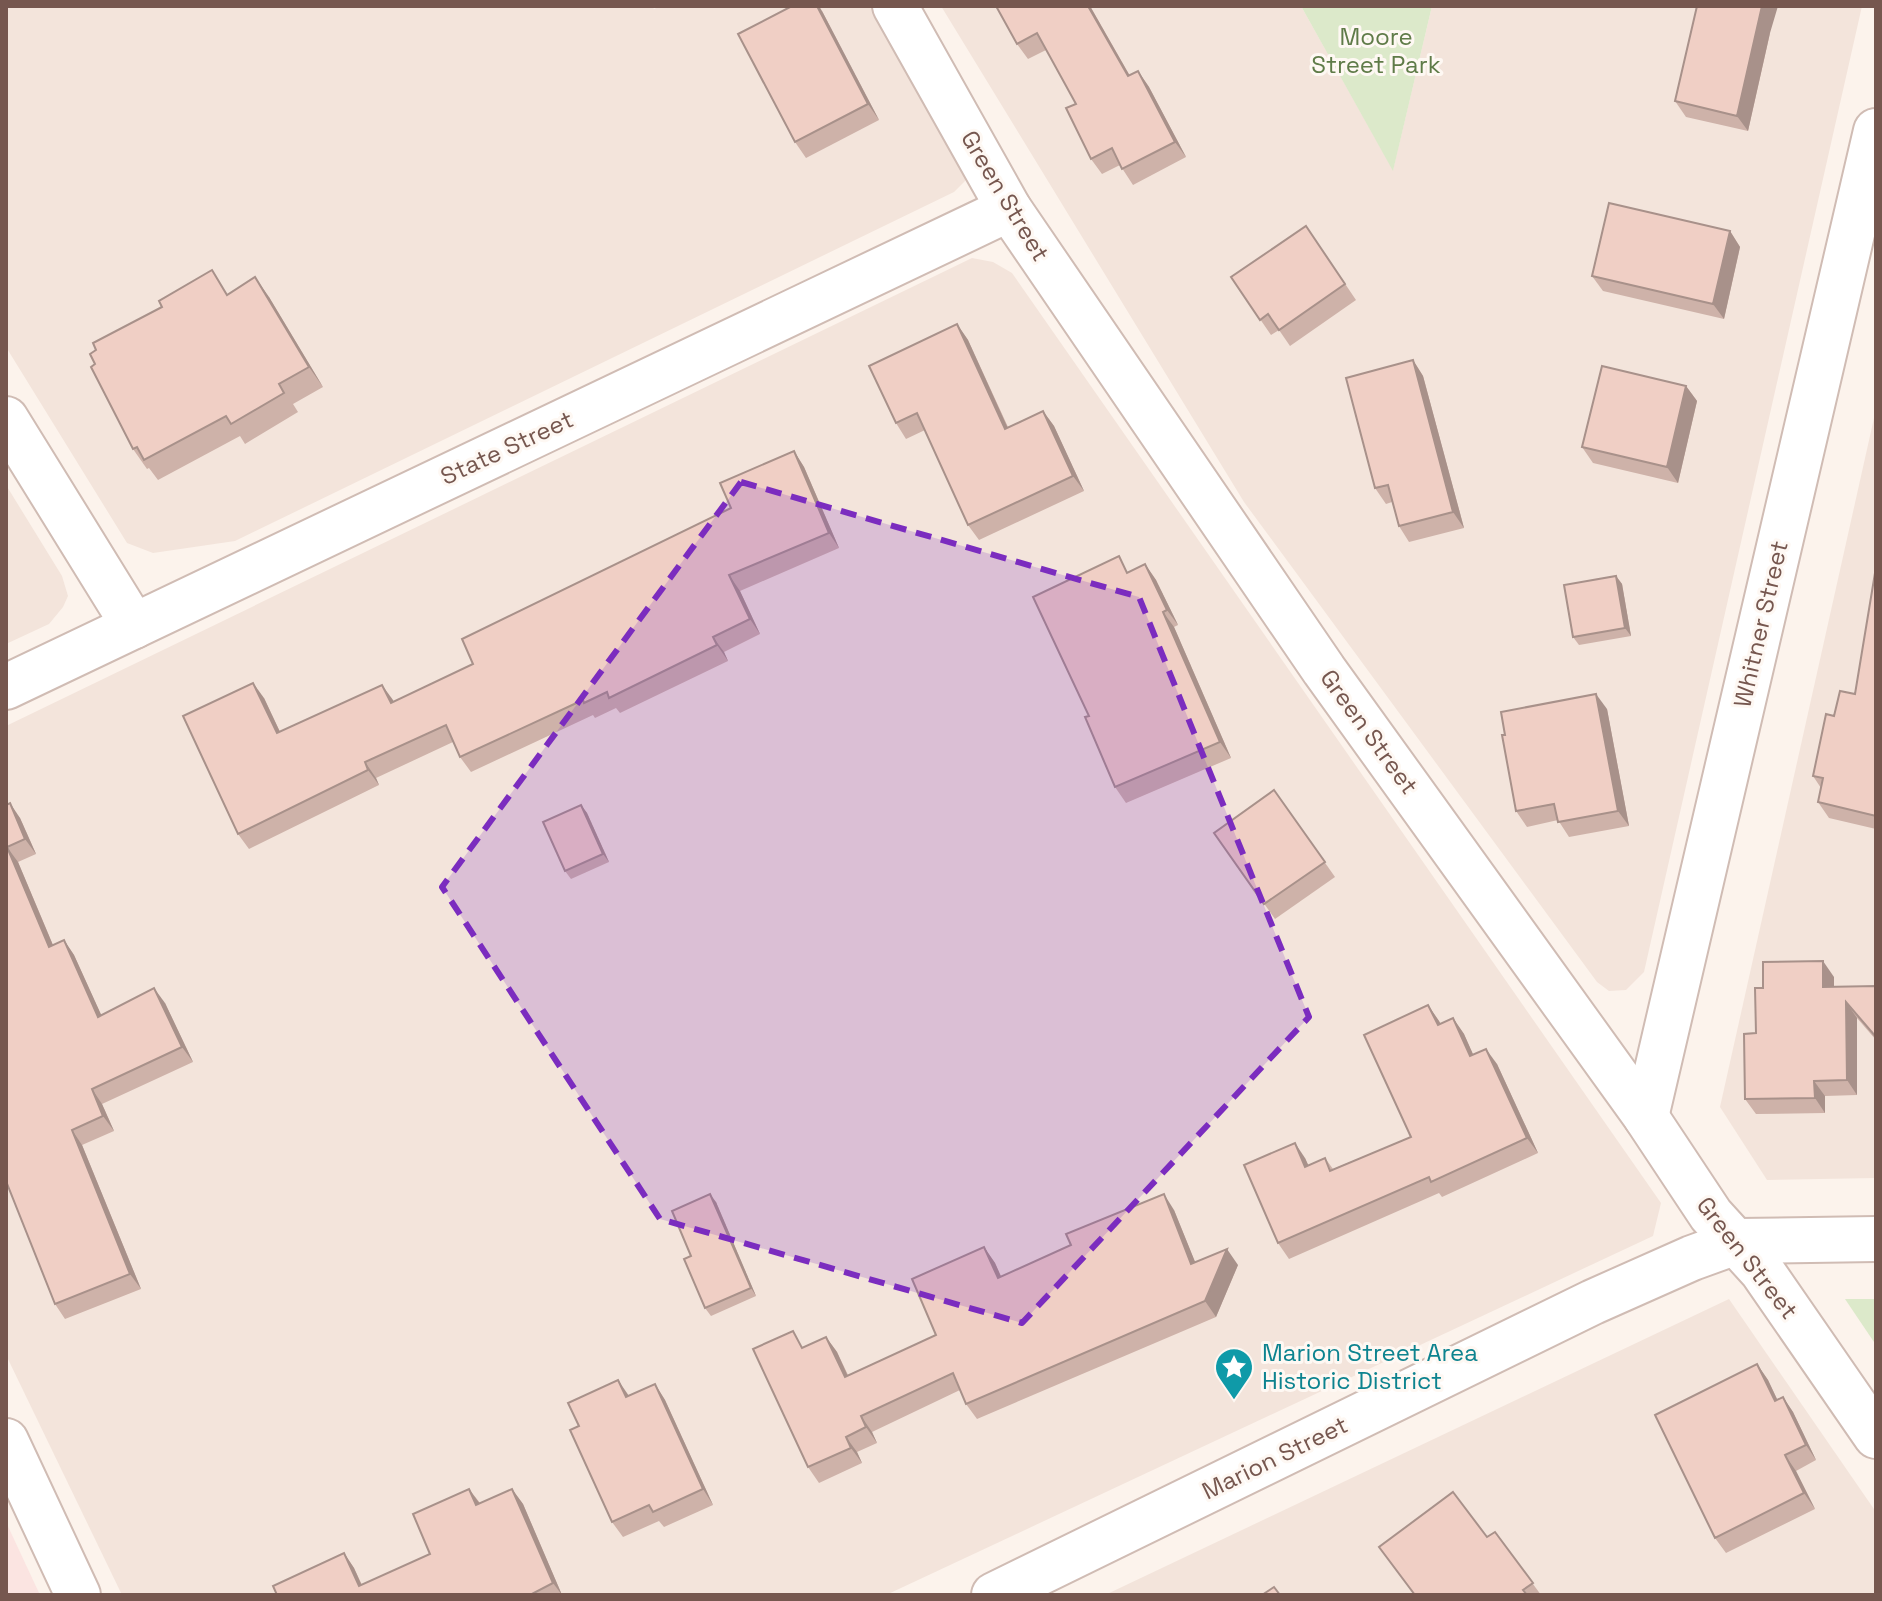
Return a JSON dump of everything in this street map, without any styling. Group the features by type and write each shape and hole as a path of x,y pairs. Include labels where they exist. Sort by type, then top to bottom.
{"street":[{"name":"Green Street","path":"895,6 1009,209 1324,670 1646,1117 1711,1215 1762,1271 1876,1436"},
{"name":"Whitner Street","path":"1646,1117 1876,131"},
{"name":"State Street","path":"6,687 1009,209"},
{"path":"6,419 134,626"},
{"name":"Marion Street","path":"994,1595 1593,1302 1692,1258 1737,1242 1876,1239"},
{"path":"6,1441 78,1595"}],"highlighted area":[{"path":"741,482 1139,597 1309,1017 1022,1323 660,1219 442,887"}],"shaded area":[{"path":"6,6 652,6 654,9 660,6 869,6 953,134 967,167 965,181 954,192 235,541 153,553 127,543 6,347"},
{"path":"941,6 1301,6 1393,170 1432,6 1862,6 1644,972 1626,990 1609,991 1597,982 1244,502"},
{"path":"972,258 993,262 1012,273 1661,1203 1653,1236 886,1595 122,1595 6,1355 6,726"},
{"path":"1876,409 1876,1178 1767,1180 1720,1107"},
{"path":"6,485 62,576 68,596 49,624 6,644"},
{"path":"1729,1299 1876,1512 1876,1595 1105,1595"},
{"path":"6,1522 40,1595 6,1595"}],"green space":[{"name":"Moore Street Park","path":"1301,6 1432,6 1393,171"},
{"path":"1845,1299 1876,1299 1876,1345"}],"building":[{"path":"792,6 817,6 868,104 795,142 738,34"},
{"path":"996,6 1088,6 1128,76 1138,71 1175,142 1122,169 1112,148 1091,159 1066,108 1076,104 1037,33 1017,44"},
{"path":"1697,6 1762,6 1737,116 1675,101"},
{"path":"1609,203 1730,231 1713,304 1592,276"},
{"path":"1306,226 1345,284 1279,330 1268,314 1260,320 1231,277"},
{"path":"212,270 227,295 255,277 309,367 279,384 284,393 231,424 226,416 144,460 137,447 133,449 91,367 95,364 90,354 96,350 93,343 162,307 159,301"},
{"path":"957,324 1005,429 1043,411 1073,476 968,525 917,413 896,423 869,366"},
{"path":"1413,360 1453,512 1399,526 1388,485 1375,488 1346,378"},
{"path":"1602,366 1686,386 1667,467 1582,447"},
{"path":"794,451 829,533 729,575 750,619 713,637 717,645 609,698 607,692 584,703 583,700 460,757 446,725 365,762 368,770 238,834 183,716 253,683 277,733 382,685 391,703 473,664 462,639 731,508 720,483"},
{"path":"1119,556 1127,573 1145,564 1167,610 1163,612 1220,742 1115,787 1085,717 1089,716 1033,597"},
{"path":"1876,567 1876,816 1818,802 1823,778 1813,776 1826,714 1834,716 1840,691 1855,694"},
{"path":"1616,576 1625,628 1573,637 1564,585"},
{"path":"1596,694 1618,811 1558,822 1554,804 1516,811 1502,735 1505,735 1501,712"},
{"path":"1274,790 1325,862 1264,904 1214,833"},
{"path":"10,803 25,839 7,847 49,947 64,940 98,1017 154,988 182,1047 92,1089 103,1116 72,1130 130,1274 55,1304 6,1181 6,805"},
{"path":"581,805 603,854 565,871 543,822"},
{"path":"1823,961 1823,987 1876,986 1876,1037 1846,1002 1847,1080 1814,1081 1815,1098 1745,1099 1744,1034 1756,1033 1755,988 1763,988 1763,962"},
{"path":"1428,1005 1438,1025 1453,1018 1470,1056 1486,1049 1527,1138 1431,1182 1429,1177 1278,1243 1244,1165 1295,1143 1305,1167 1325,1158 1330,1171 1411,1137 1364,1035"},
{"path":"710,1194 751,1288 705,1308 684,1259 691,1256 672,1211"},
{"path":"1164,1194 1191,1264 1227,1249 1205,1301 966,1404 953,1373 861,1416 866,1427 846,1437 851,1448 808,1467 753,1349 793,1331 802,1348 826,1337 845,1377 936,1335 912,1279 984,1247 998,1278 1071,1245 1066,1234"},
{"path":"1757,1364 1775,1401 1783,1397 1806,1445 1785,1455 1804,1493 1715,1538 1655,1415"},
{"path":"618,1380 626,1397 655,1384 703,1489 653,1512 649,1505 612,1522 570,1430 579,1426 568,1403"},
{"path":"469,1489 476,1505 512,1489 553,1583 530,1595 277,1595 273,1586 344,1553 359,1586 430,1554 413,1514"},
{"path":"1453,1492 1487,1537 1495,1532 1533,1583 1523,1590 1527,1595 1415,1595 1379,1547"},
{"path":"1274,1587 1280,1595 1262,1595"}],"place":[{"name":"Marion Street Area Historic District","path":"1234,1401"}]}
